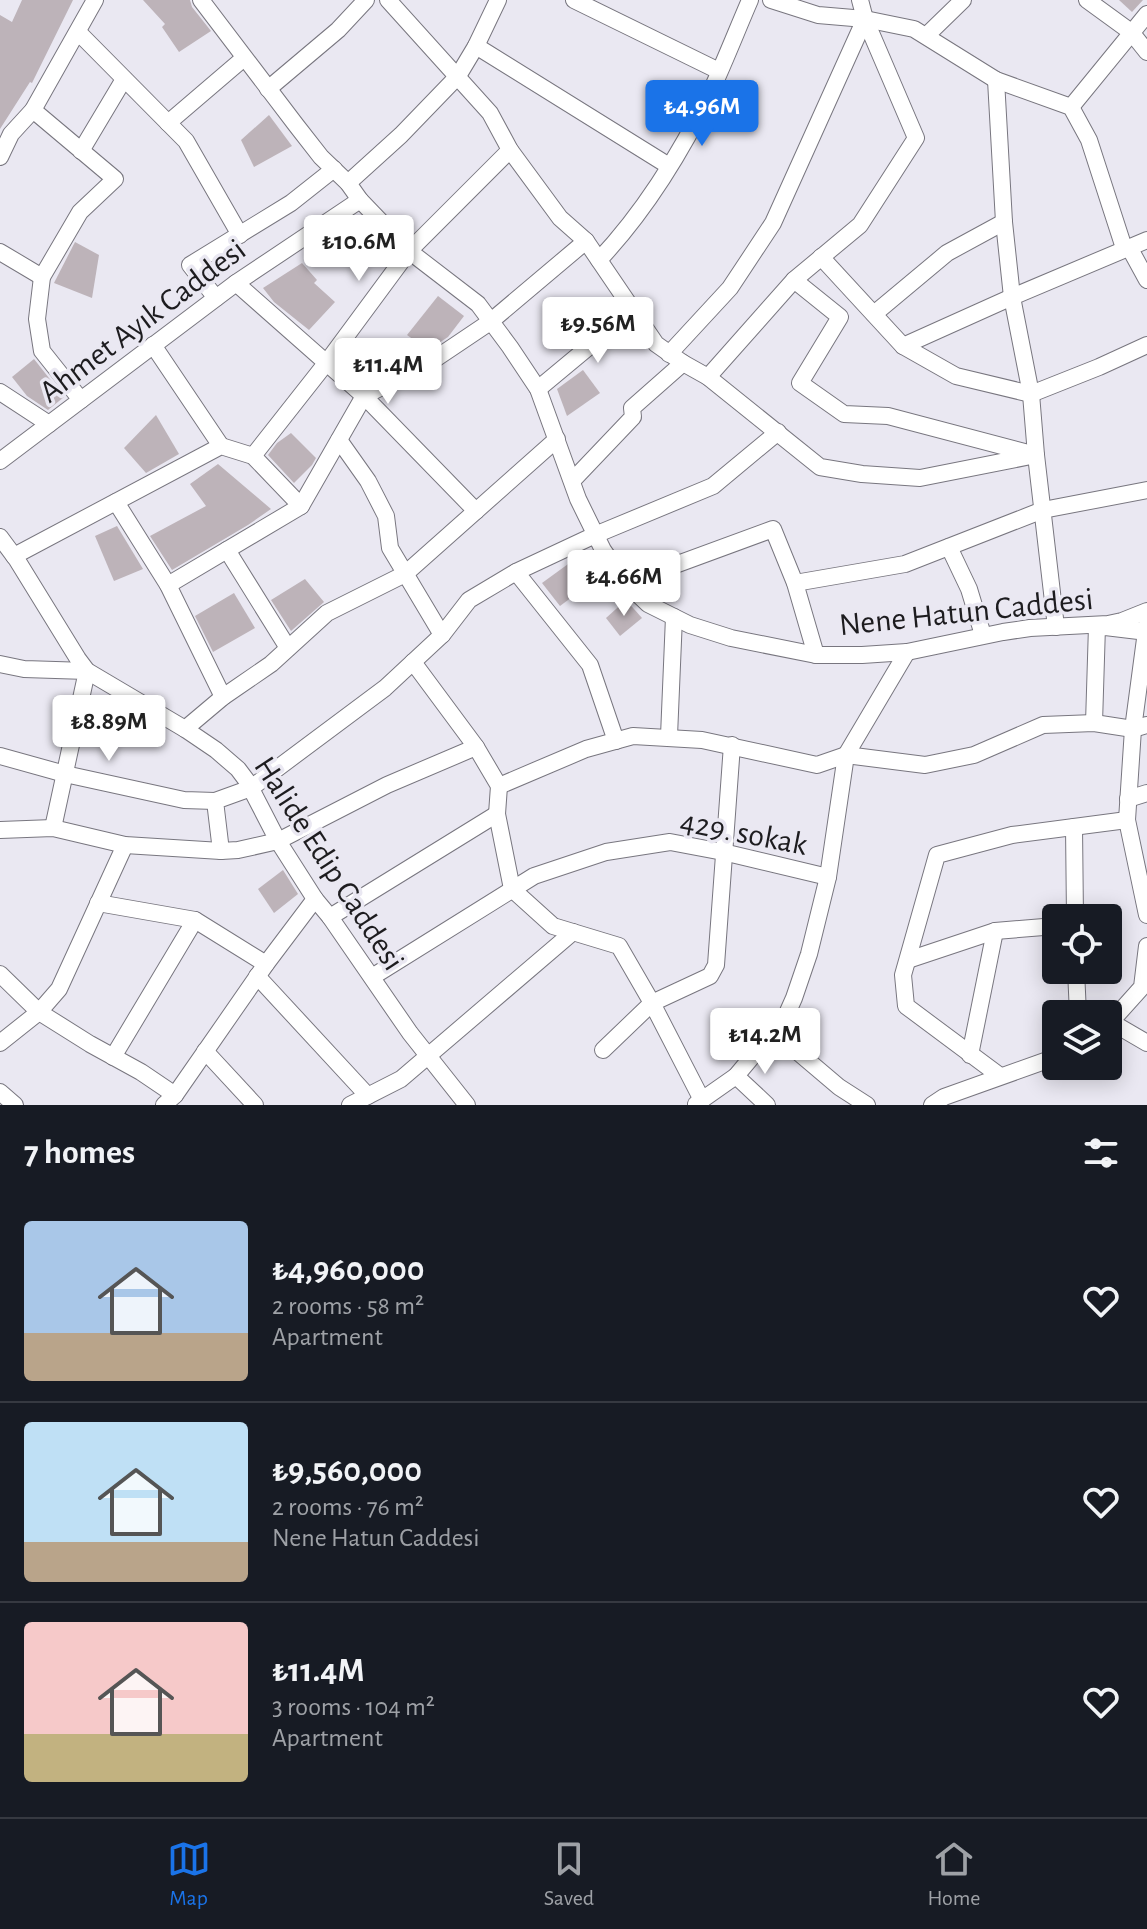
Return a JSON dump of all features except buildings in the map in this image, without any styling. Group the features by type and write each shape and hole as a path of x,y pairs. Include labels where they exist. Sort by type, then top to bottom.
{"street":[{"path":"0,157 6,130 33,110 95,0"},
{"path":"268,89 338,30 366,0"},
{"path":"388,0 490,113 510,150 560,218 586,241 656,344 708,377 820,467 920,478 1036,455"},
{"path":"348,183 401,135 458,76 498,0"},
{"path":"574,0 719,71"},
{"path":"599,260 625,233 669,166 710,92 750,0"},
{"path":"771,0 818,15 865,19 914,29 996,80 1071,107 1089,140 1126,247 1147,280"},
{"path":"708,377 794,280 860,225 916,138 865,19 860,0"},
{"path":"927,35 963,0"},
{"path":"1087,0 1131,32 1147,52"},
{"name":"Nene Hatun Caddesi","path":"206,2 244,58 321,157 409,251 478,304 510,347 538,389 578,499 595,535 614,569 648,604 690,625 731,638 816,655 907,652 1030,628 1097,626 1147,611"},
{"path":"1071,107 1147,14"},
{"path":"573,480 633,417 632,408 676,359 730,288 773,223 865,19"},
{"path":"78,32 186,141 240,235"},
{"path":"476,46 669,166"},
{"path":"168,123 244,58"},
{"path":"81,151 124,79"},
{"path":"996,80 1004,222 1012,297 1031,394 1056,627"},
{"path":"33,110 115,179 80,212 42,277 37,319 42,351 81,400"},
{"path":"253,456 409,251 510,150"},
{"path":"216,298 190,265 291,203 334,169"},
{"name":"Ahmet Ayık Caddesi","path":"0,461 236,283 360,200"},
{"path":"874,314 947,253 1004,222"},
{"path":"903,346 1147,240"},
{"path":"168,585 301,506 364,396 429,363 490,322 586,241"},
{"path":"0,252 42,277"},
{"path":"821,257 903,346 956,376 1031,394 1147,345"},
{"path":"794,280 840,317 800,383 833,407 844,414 888,416 1036,455"},
{"path":"236,283 364,396 476,511"},
{"path":"538,389 633,310"},
{"path":"153,345 221,446 253,456 301,506"},
{"path":"0,392 49,424"},
{"path":"0,756 184,800 215,801 251,788 385,688 442,635 469,600 516,572 595,535 713,486 778,432"},
{"path":"185,729 223,697 271,664 327,613 405,574 557,439"},
{"path":"339,440 368,481 386,516 390,548 442,635"},
{"path":"14,556 221,446"},
{"path":"795,583 905,564 1043,510 1147,490"},
{"path":"116,502 168,585 223,697"},
{"path":"626,583 773,529 795,583 816,655"},
{"name":"Halide Edip Caddesi","path":"0,537 87,671 185,729 238,769 315,899 427,1057 467,1105"},
{"path":"949,547 969,589 983,635"},
{"path":"227,550 288,648"},
{"path":"516,572 590,665 616,741"},
{"path":"669,736 674,617"},
{"path":"1147,624 1140,727 1127,820 1147,915"},
{"path":"1094,723 1097,626 1146,632"},
{"path":"413,662 476,747 499,786 497,814 512,889 553,926 619,946 652,1003 698,1102 736,1076 786,1016 802,978 828,877 846,755 907,652"},
{"path":"0,664 24,669 87,671 53,828"},
{"path":"499,786 586,749 633,736 669,736 732,745 817,765 846,755 925,765 974,755 1043,725 1094,723 1140,727"},
{"path":"603,1050 652,1003 710,976 716,965 732,745"},
{"path":"0,830 53,828 125,845 238,850 278,841 387,785 476,747"},
{"path":"1128,799 1147,793"},
{"path":"215,801 221,851"},
{"path":"330,917 497,814"},
{"path":"1000,1076 906,1006 903,975 937,855 1012,835 1127,820"},
{"path":"1074,827 1075,904"},
{"name":"429. sokak","path":"372,977 534,876 606,852 670,842 828,877"},
{"path":"0,1043 39,1012 59,989 125,845"},
{"path":"0,974 39,1012 141,1072 169,1100 315,899"},
{"path":"98,903 195,920 262,970 368,1096"},
{"path":"113,1057 195,920"},
{"path":"908,960 995,931 1042,927"},
{"path":"970,1055 995,931"},
{"path":"350,1105 401,1079 573,932"},
{"path":"1122,1009 1142,987 1147,946"},
{"path":"1122,1030 1147,1043"},
{"path":"773,1031 839,1087 867,1105"},
{"path":"205,1051 255,1105"},
{"path":"932,1105 944,1097 1042,1062"},
{"path":"736,1076 767,1105"}]}
